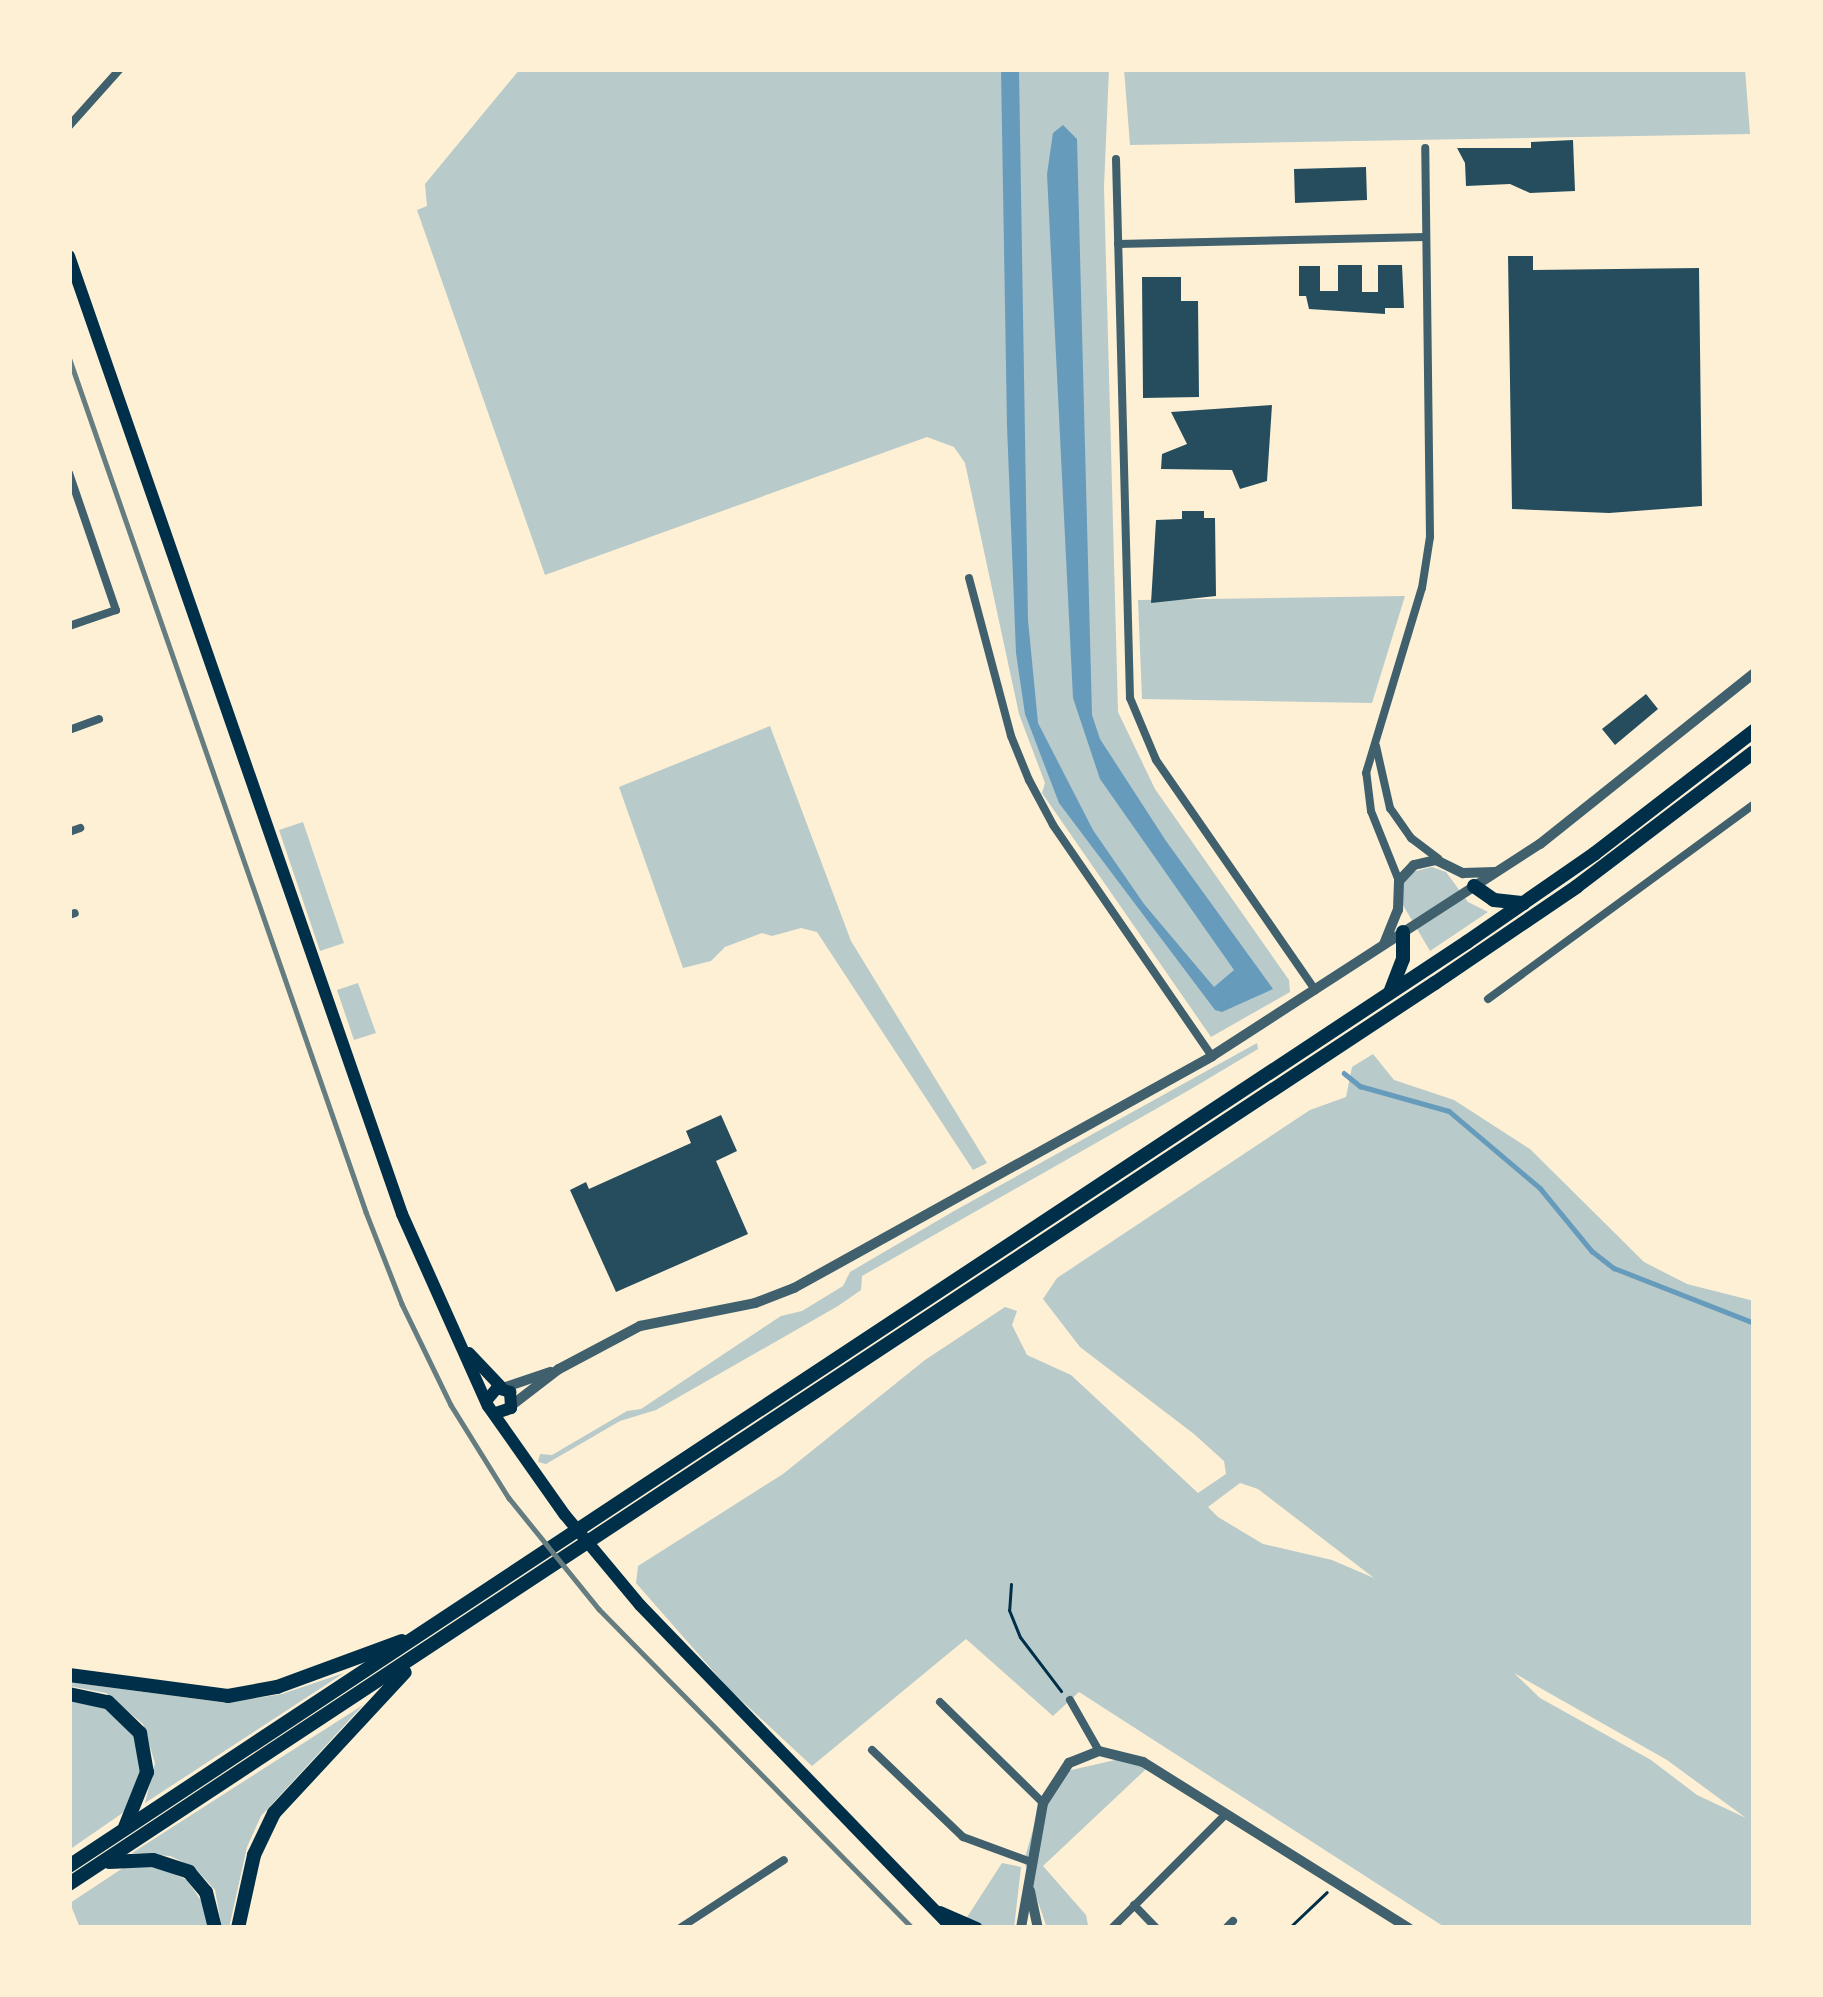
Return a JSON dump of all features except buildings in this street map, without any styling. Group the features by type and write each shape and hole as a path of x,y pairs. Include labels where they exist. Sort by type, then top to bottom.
{"highway":[{"path":"69,1884 425,1652 507,1588 1524,903 1754,731"},
{"path":"630,1506 1558,899 1754,752"},
{"path":"1474,886 1494,900 1524,903"},
{"path":"1389,994 1403,959 1403,932"},
{"path":"69,1866 424,1633 507,1588"},
{"path":"69,1675 195,1696 245,1694 424,1633"},
{"path":"238,1928 254,1856 274,1813 425,1652"},
{"path":"69,1694 97,1698 119,1708 144,1744 146,1781 122,1831"},
{"path":"99,1865 139,1858 181,1867 206,1892 215,1928"}],"main road":[{"path":"69,256 402,1214 491,1407 520,1452 640,1604 952,1928"},
{"path":"458,1340 512,1395 520,1452"},
{"path":"491,1407 502,1388"},
{"path":"491,1407 511,1407"},
{"path":"933,1909 977,1928"}],"street":[{"path":"69,126 119,69"},
{"path":"1403,932 1398,910 1400,881 1367,793 1368,763 1428,558 1424,148"},
{"path":"1116,159 1127,665 1134,713 1156,760 1316,992"},
{"path":"1118,244 1426,237"},
{"path":"69,473 116,610 69,626"},
{"path":"969,578 1011,736 1029,780 1053,825 1212,1056"},
{"path":"502,1388 559,1369 658,1319 780,1294 1212,1056 1502,871 1754,673"},
{"path":"69,730 99,719"},
{"path":"1377,739 1378,776 1390,808 1411,838 1474,886"},
{"path":"1488,999 1754,804"},
{"path":"69,832 80,828"},
{"path":"1400,881 1421,862 1444,861"},
{"path":"1462,873 1502,871"},
{"path":"1383,946 1398,910"},
{"path":"511,1407 559,1369"},
{"path":"1070,1700 1099,1751"},
{"path":"940,1702 1043,1803"},
{"path":"872,1750 963,1838 1031,1862"},
{"path":"1021,1928 1043,1803 1070,1763 1099,1751 1128,1754 1409,1928"},
{"path":"1112,1928 1226,1814"},
{"path":"680,1928 784,1860"},
{"path":"1028,1882 1038,1928"},
{"path":"1134,1905 1156,1928"}],"path":[{"path":"1011,1584 1009,1610 1020,1637 1042,1672 1070,1700"},
{"path":"1289,1928 1337,1882"}],"shaded area":[{"path":"520,69 1109,69 1104,187 1118,712 1155,789 1289,980 1290,992 1211,1037 1042,793 1045,783 1019,714 965,463 954,447 927,437 545,575 417,210 427,206 425,184"},
{"path":"1124,69 1745,69 1750,134 1130,145"},
{"path":"1405,596 1372,703 1142,699 1138,600"},
{"path":"770,726 851,941 987,1163 973,1170 817,932 801,928 772,936 762,933 725,947 711,961 683,968 619,787"},
{"path":"303,822 344,943 320,951 279,830"},
{"path":"1432,867 1446,872 1468,902 1488,912 1430,951 1400,900 1400,887 1412,872"},
{"path":"358,983 376,1033 354,1040 337,990"},
{"path":"1257,1043 1258,1049 1191,1089 862,1276 861,1290 838,1306 656,1410 620,1421 546,1464 538,1462 540,1454 552,1455 627,1411 641,1409 781,1316 802,1311 843,1286 850,1272 954,1211"},
{"path":"1373,1054 1394,1080 1454,1100 1530,1149 1644,1262 1687,1284 1754,1301 1754,1928 1446,1928 1079,1692 1053,1716 966,1639 812,1766 729,1689 636,1583 638,1566 783,1474 925,1360 1005,1307 1017,1311 1012,1325 1027,1355 1071,1375 1198,1493 1226,1474 1224,1461 1194,1434 1080,1347 1043,1299 1057,1278 1310,1110 1346,1097 1352,1067","holes":["1240,1483 1258,1489 1374,1578 1332,1560 1263,1544 1218,1517 1208,1507","1514,1673 1667,1760 1746,1818 1697,1795 1651,1760 1540,1698"]},
{"path":"344,1673 145,1803 155,1763 143,1724 106,1693 69,1686 69,1682 227,1703 282,1694"},
{"path":"69,1701 106,1708 119,1717 137,1740 142,1766 124,1812 69,1850"},
{"path":"363,1705 261,1816 247,1847 229,1928 222,1928 215,1890 194,1867 170,1856 132,1853"},
{"path":"1124,1758 1146,1769 1043,1866 1086,1915 1088,1925 1047,1928 1024,1861 1043,1794 1067,1771"},
{"path":"1002,1863 1021,1867 1014,1928 960,1928"},
{"path":"129,1864 151,1864 187,1880 204,1905 209,1928 80,1928 70,1903"}],"water":[{"path":"1001,69 1019,69 1028,620 1038,723 1093,830 1144,904 1214,987 1234,970 1100,779 1073,698 1047,174 1053,133 1063,125 1077,139 1092,715 1100,739 1166,841 1273,989 1222,1012 1215,1010 1059,803 1025,714 1016,653 1007,426"}],"waterway":[{"path":"1344,1073 1360,1086 1449,1111 1540,1188 1592,1251 1614,1268 1754,1323"}],"railway":[{"path":"69,357 366,1212 402,1304 451,1405 509,1498 599,1609 913,1928"}]}
